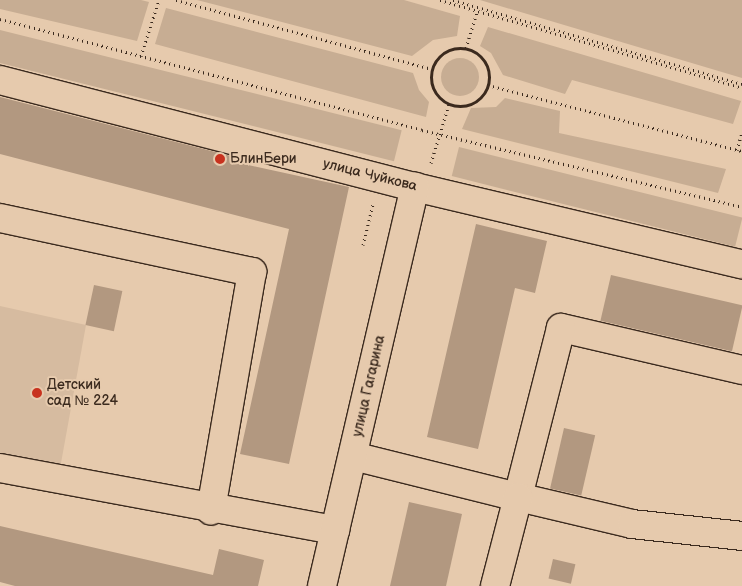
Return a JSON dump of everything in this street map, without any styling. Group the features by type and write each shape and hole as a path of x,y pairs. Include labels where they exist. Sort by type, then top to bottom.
{"street":[{"name":"улица Чуйкова","path":"0,80 415,187 742,264"},
{"name":"улица Гагарина","path":"322,586 415,187"},
{"path":"0,218 252,272 211,510"},
{"path":"495,586 562,328 742,370"},
{"path":"352,456 632,524 742,536"},
{"path":"0,468 211,510 335,530"}],"path":[{"path":"141,56 159,0"},
{"path":"176,0 431,69"},
{"path":"440,0 742,86"},
{"path":"453,0 742,86"},
{"path":"466,48 477,11"},
{"path":"0,19 438,134 742,207"},
{"path":"466,48 475,51 487,66 488,85 477,101 468,105 449,104 431,86 431,69 441,54 448,49 466,48"},
{"path":"488,85 742,151"},
{"path":"431,163 438,134 449,104"},
{"path":"736,150 742,132"},
{"path":"363,245 374,200"}],"shaded area":[{"path":"0,0 141,0 149,2 137,41 0,9"},
{"path":"197,0 404,0 460,16 457,36 433,40 412,56"},
{"path":"480,0 742,0 742,78"},
{"path":"166,8 413,73 419,90 429,102 426,117 155,44"},
{"path":"488,27 741,101 733,124 572,80 565,94 503,75 491,53 480,46"},
{"path":"0,30 402,130 394,161 0,63"},
{"path":"460,58 473,64 479,77 473,90 460,96 447,90 441,77 447,64"},
{"path":"505,98 560,111 559,133 726,169 718,193 462,129 471,108 496,107"},
{"path":"459,147 742,218 735,247 452,176"},
{"name":"Детский сад № 224","path":"0,306 86,325 59,474 0,461"}],"building":[{"path":"0,97 231,156 230,161 349,187 289,464 240,454 289,229 0,154"},
{"path":"476,224 547,241 535,293 515,288 478,449 427,437"},
{"path":"611,275 742,305 732,351 600,321"},
{"path":"94,285 122,291 114,331 85,325"},
{"path":"564,428 595,435 581,496 550,488"},
{"path":"409,502 462,514 446,586 390,586"},
{"path":"0,526 213,575 219,549 264,560 258,586 15,586 0,582"},
{"path":"553,559 575,564 571,584 549,578"}],"place":[{"name":"БлинБери","path":"220,159"},
{"name":"Детский сад № 224","path":"37,393"}]}
